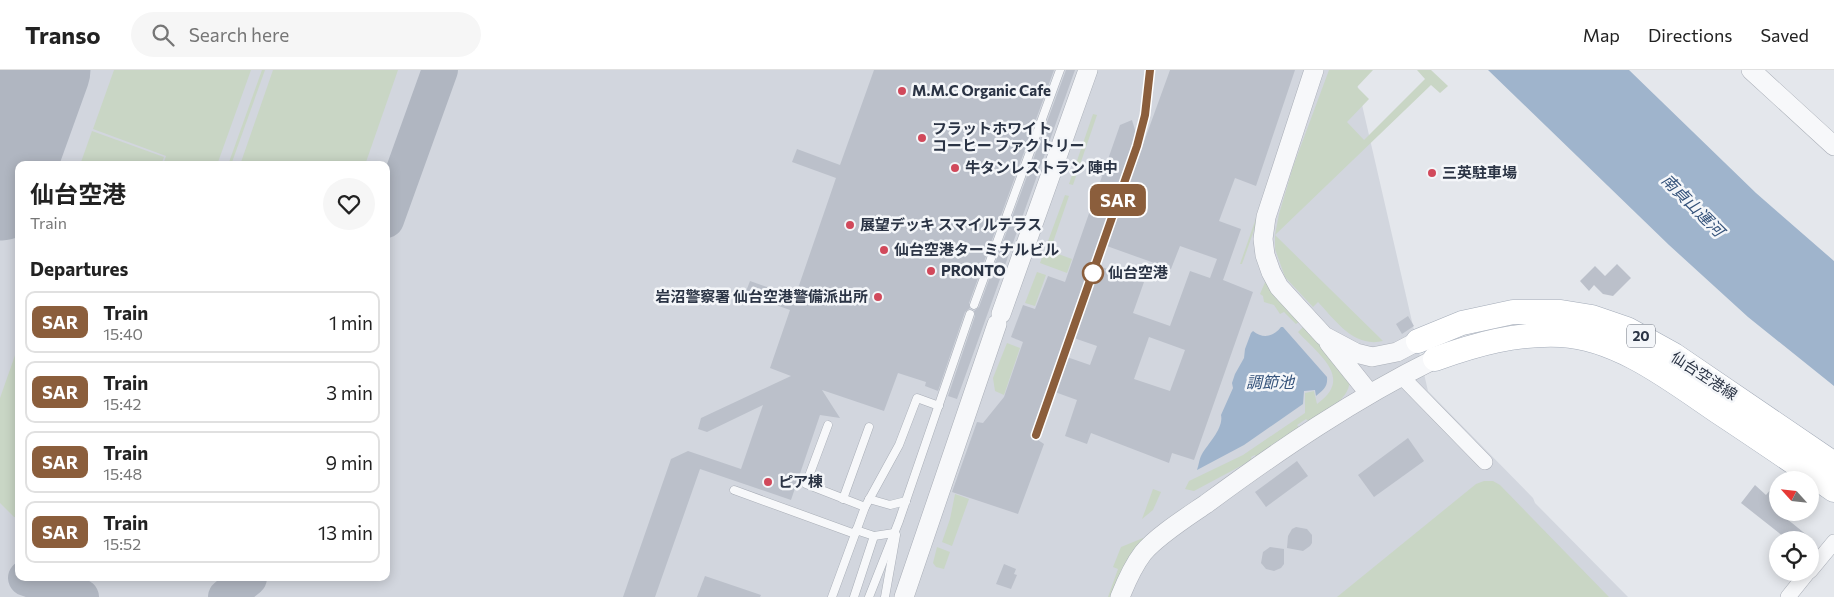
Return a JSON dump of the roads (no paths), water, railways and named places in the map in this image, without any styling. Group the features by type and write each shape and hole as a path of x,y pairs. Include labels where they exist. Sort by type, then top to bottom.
{"main road":[{"name":"仙台空港線","path":"1418,342 1462,323 1503,314 1561,312 1600,332 1622,352 1659,372 1834,490"},
{"name":"仙台空港線","path":"1435,359 1480,343 1522,336 1562,335 1627,329 1674,356 1834,464"}],"street":[{"path":"904,597 999,319 1088,70"},
{"path":"1314,70 1266,218 1263,239 1265,255 1279,287 1324,336 1369,393"},
{"path":"1752,70 1834,146"},
{"path":"1503,314 1505,339"},
{"path":"1324,336 1356,353 1372,357 1397,352 1418,342"},
{"path":"1122,593 1144,552 1155,542 1234,483 1369,393 1435,359"},
{"path":"1401,376 1486,462"},
{"path":"1819,560 1834,542"},
{"path":"1788,597 1801,581"}],"lane":[{"path":"974,305 1060,70"},
{"path":"869,597 899,521 970,314"},
{"path":"832,597 865,507 899,445 917,398 939,406"},
{"path":"828,425 806,484 865,507"},
{"path":"843,499 868,427"},
{"path":"734,490 855,532 874,536 894,532"},
{"path":"869,499 890,505 906,500"},
{"path":"885,597 899,521"},
{"path":"854,597 874,536"}],"water":[{"name":"南貞山運河","path":"1488,70 1629,70 1756,193 1834,261 1834,386 1748,317 1669,245"},
{"name":"調節池","path":"1281,327 1327,377 1326,386 1316,396 1315,390 1304,391 1303,404 1244,445 1197,470 1201,456 1220,425 1221,415 1233,388 1232,383 1235,374 1244,358 1251,333 1253,331 1260,335 1268,336 1275,333"}],"railway":[{"path":"1036,435 1137,146 1145,115 1150,70"}],"train":[{"name":"SAR","path":"1036,435 1137,146 1145,115 1150,70"}],"place":[{"name":"M.M.C Organic Cafe","path":"902,91"},
{"name":"フラットホワイト コーヒー ファクトリー","path":"922,138"},
{"name":"牛タンレストラン 陣中","path":"955,168"},
{"name":"三英駐車場","path":"1432,173"},
{"name":"展望デッキ スマイルテラス","path":"850,225"},
{"name":"仙台空港ターミナルビル","path":"884,250"},
{"name":"PRONTO","path":"931,271"},
{"name":"仙台空港","path":"1093,273"},
{"name":"岩沼警察署 仙台空港警備派出所","path":"878,297"},
{"name":"ピア棟","path":"768,482"}]}
